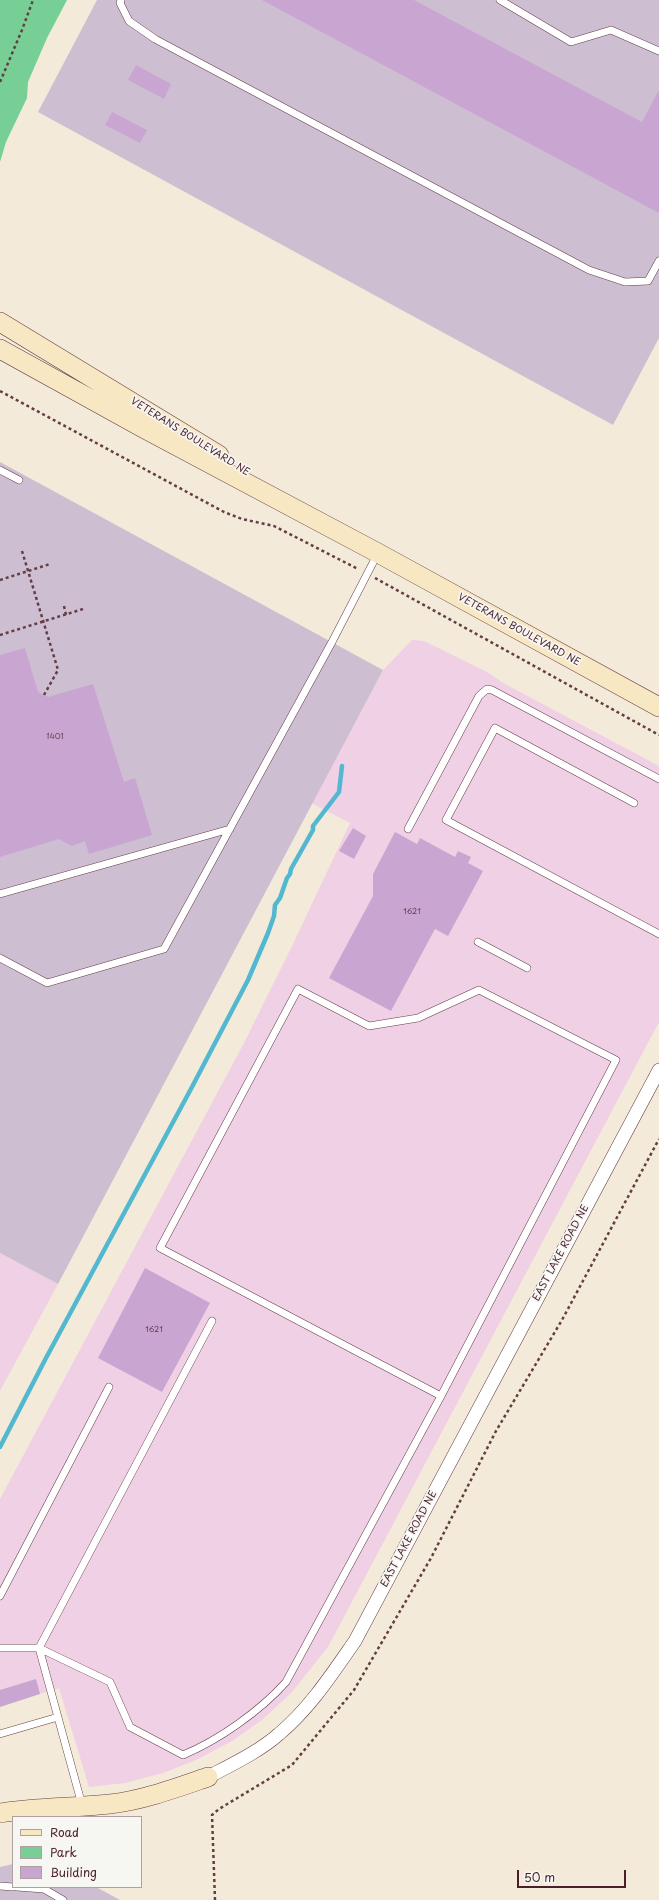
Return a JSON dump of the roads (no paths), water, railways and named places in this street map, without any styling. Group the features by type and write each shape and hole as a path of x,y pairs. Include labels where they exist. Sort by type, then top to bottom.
{"main road":[{"name":"VETERANS BOULEVARD NE","path":"0,322 378,553"},
{"name":"VETERANS BOULEVARD NE","path":"0,349 659,707"},
{"name":"EAST LAKE ROAD NE","path":"0,1813 34,1808 111,1804 150,1797 208,1777"}],"street":[{"name":"EAST LAKE ROAD NE","path":"208,1777 240,1760 278,1735 316,1697 355,1641 659,1070"}],"lane":[{"path":"121,0 120,3 129,21 155,39 589,270 625,282 648,281 659,261"},
{"path":"500,0 571,42 611,30 659,51"},
{"path":"0,470 19,480"},
{"path":"0,958 47,984 164,949 378,553"},
{"path":"408,829 479,696 487,689 492,690 659,779"},
{"path":"634,803 495,728 446,820 659,934"},
{"path":"0,894 230,829"},
{"path":"478,942 527,968"},
{"path":"0,1648 39,1648 110,1682 130,1727 183,1755 211,1740 252,1714 274,1696 286,1682 441,1396 616,1060 479,990 418,1018 369,1026 298,989 160,1248 441,1396"},
{"path":"82,1805 39,1648 212,1321"},
{"path":"0,1596 109,1387"},
{"path":"0,1734 58,1718"},
{"path":"0,1886 12,1887"},
{"path":"30,1888 44,1889 63,1900"}],"waterway":[{"path":"0,1447 248,980 268,933 274,916 275,905 280,898 291,869 313,830 313,826 339,792 342,766"}]}
